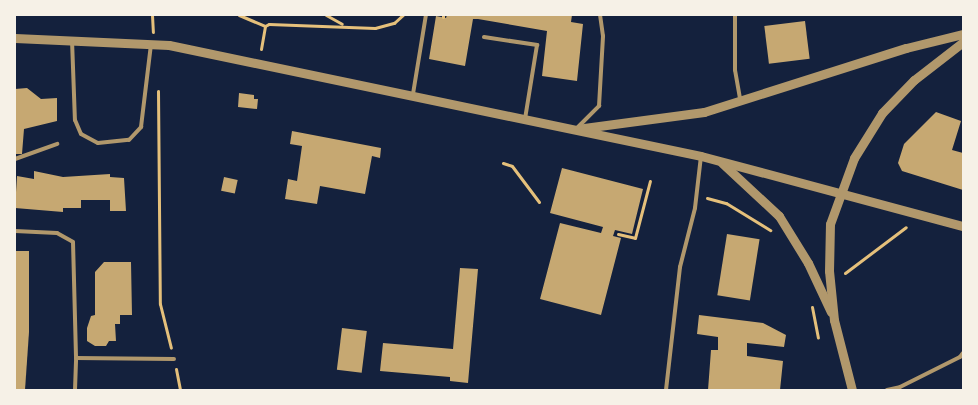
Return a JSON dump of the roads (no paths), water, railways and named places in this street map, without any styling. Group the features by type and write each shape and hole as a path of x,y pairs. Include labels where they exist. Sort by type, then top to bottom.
{"street":[{"path":"576,129 704,112 906,48 963,34"},
{"path":"15,38 72,38 151,43 701,156 963,226"},
{"path":"852,390 834,320 828,248 830,224 840,192 862,142 882,113 914,80 963,42"},
{"path":"720,161 779,216 808,263 834,320"}],"lane":[{"path":"412,96 426,15"},
{"path":"576,129 599,106 603,36 600,15"},
{"path":"734,15 735,70 740,101"},
{"path":"484,36 537,46 524,120"},
{"path":"72,38 75,120 81,134 98,143 129,140 142,127 151,43"},
{"path":"15,159 57,144"},
{"path":"666,390 680,267 697,196 701,156"},
{"path":"15,231 57,233 73,242 75,390"},
{"path":"886,390 900,388 960,358 963,353"},
{"path":"76,358 174,359"}]}
